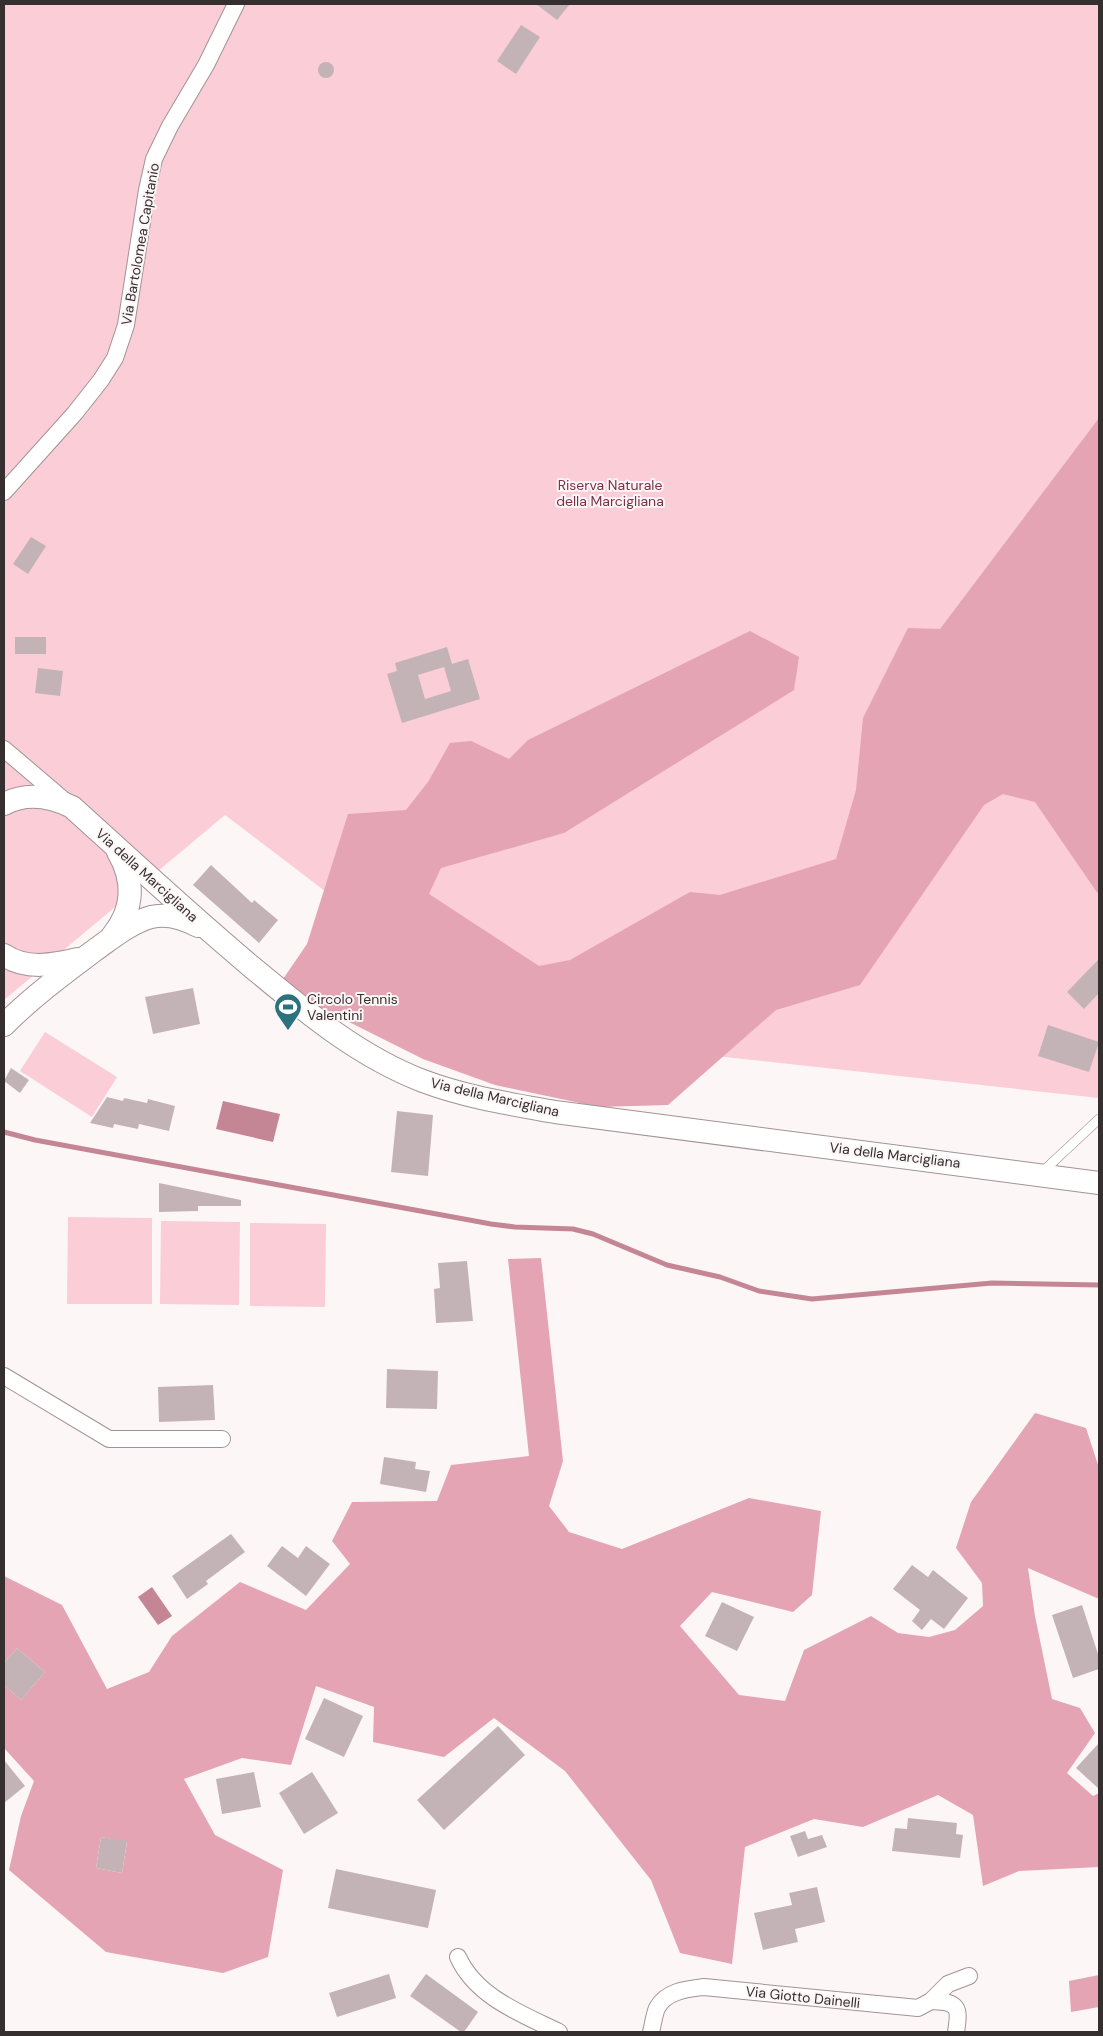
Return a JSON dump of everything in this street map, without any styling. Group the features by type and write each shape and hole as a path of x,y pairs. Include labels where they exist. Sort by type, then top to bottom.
{"street":[{"name":"Via Bartolomea Capitanio","path":"4,492 75,413 101,380 115,358 126,325 147,190 154,159 170,126 206,65 236,4"},
{"name":"Via della Marcigliana","path":"4,749 72,807 212,934 305,1011 343,1039 397,1070 445,1089 555,1112 1099,1183"},
{"path":"4,804 22,797 35,797 54,799 72,807"},
{"path":"109,941 126,916 131,890 126,869 112,843"},
{"path":"4,1025 59,976 109,941 148,918 164,916 187,921 212,934"},
{"path":"4,955 19,962 39,965 66,962 86,957"},
{"path":"4,1376 109,1439 222,1440"},
{"path":"458,1957 477,1983 499,2003 559,2032"},
{"name":"Via Giotto Dainelli","path":"651,2032 657,2008 667,1997 683,1989 704,1987 913,2008 923,2006 932,2001 948,1984 969,1976"},
{"path":"932,2001 947,2002 955,2006 958,2014 956,2032"}],"lane":[{"path":"1039,1174 1099,1119"}],"green space":[{"name":"Riserva Naturale della Marcigliana","path":"4,4 1099,4 1099,1098 635,1047 426,968 225,815 4,1000"},
{"path":"45,1032 117,1077 92,1117 20,1071"},
{"path":"68,1217 152,1218 152,1304 67,1304"},
{"path":"161,1221 240,1222 239,1305 160,1304"},
{"path":"250,1223 326,1224 325,1307 250,1306"}],"shaded area":[{"path":"1099,418 1099,894 1035,802 1003,794 984,805 860,985 776,1010 668,1105 599,1107 495,1085 423,1059 311,1003 283,979 307,944 348,814 406,810 428,782 450,743 471,741 509,759 528,740 750,631 799,657 794,690 564,833 441,868 429,894 539,966 570,960 690,892 720,895 836,859 856,790 863,718 908,628 940,629"},
{"path":"223,1101 280,1114 273,1142 216,1129"},
{"path":"541,1258 563,1461 549,1506 569,1532 622,1549 749,1498 821,1511 812,1595 793,1612 712,1592 680,1626 739,1695 785,1701 804,1650 871,1616 898,1633 929,1637 955,1630 983,1606 982,1583 956,1548 971,1502 1035,1413 1086,1428 1099,1468 1099,1599 1028,1568 1035,1616 1052,1699 1080,1708 1095,1733 1067,1773 1093,1796 1099,1793 1099,1867 1019,1871 983,1886 973,1815 938,1795 863,1827 814,1819 745,1847 732,1964 680,1953 651,1880 565,1771 494,1718 444,1757 373,1742 374,1707 316,1686 291,1765 242,1758 184,1779 215,1835 283,1870 268,1957 223,1973 106,1952 9,1870 21,1816 34,1781 4,1748 4,1685 21,1700 45,1672 17,1648 4,1663 4,1576 62,1605 107,1689 149,1672 172,1636 240,1582 306,1610 350,1564 332,1541 352,1502 437,1501 451,1465 529,1456 508,1259","holes":["101,1837 127,1842 122,1873 96,1868"]},
{"path":"152,1587 172,1616 158,1625 138,1597"},
{"path":"1099,1975 1099,2007 1071,2012 1069,1981"}],"building":[{"path":"536,4 570,4 557,20"},
{"path":"521,25 540,37 516,74 497,61"},
{"path":"323,62 329,62 334,67 332,76 323,78 318,73 318,67"},
{"path":"31,537 46,546 28,574 13,564"},
{"path":"15,637 46,637 46,654 15,654"},
{"path":"447,647 452,664 468,659 480,699 402,723 387,674 397,671 395,663","holes":["444,667 451,691 425,699 418,675"]},
{"path":"38,668 63,671 60,696 35,693"},
{"path":"211,865 252,903 254,900 278,920 259,943 193,885"},
{"path":"1099,959 1099,993 1084,1009 1067,992"},
{"path":"193,988 200,1024 153,1034 145,997"},
{"path":"1048,1025 1099,1042 1089,1072 1038,1056"},
{"path":"11,1068 29,1080 20,1093 4,1081"},
{"path":"107,1097 123,1101 124,1098 147,1103 148,1099 175,1106 169,1131 139,1124 138,1129 114,1124 113,1128 90,1123"},
{"path":"397,1111 433,1115 428,1176 391,1172"},
{"path":"159,1183 241,1200 241,1206 198,1206 198,1211 159,1212"},
{"path":"467,1261 473,1321 436,1323 434,1289 440,1288 438,1263"},
{"path":"387,1369 438,1371 437,1409 386,1408"},
{"path":"213,1385 215,1420 159,1422 158,1387"},
{"path":"384,1457 416,1462 415,1469 430,1471 426,1492 380,1484"},
{"path":"231,1534 245,1552 206,1581 208,1584 187,1599 172,1576"},
{"path":"282,1546 298,1558 306,1546 330,1564 306,1596 267,1566"},
{"path":"912,1565 928,1577 933,1570 968,1598 944,1629 931,1619 922,1630 912,1621 920,1610 893,1589"},
{"path":"722,1602 754,1617 737,1651 705,1636"},
{"path":"1082,1605 1099,1657 1099,1669 1073,1678 1052,1615"},
{"path":"17,1648 45,1672 21,1700 4,1685 4,1663"},
{"path":"324,1698 363,1716 344,1757 305,1739"},
{"path":"498,1726 525,1755 444,1830 417,1800"},
{"path":"1099,1743 1099,1789 1076,1768"},
{"path":"4,1760 25,1786 4,1803"},
{"path":"254,1772 261,1807 222,1814 216,1779"},
{"path":"312,1772 338,1813 304,1834 279,1793"},
{"path":"908,1818 957,1823 956,1834 963,1835 960,1858 892,1851 895,1828 907,1829"},
{"path":"805,1831 808,1839 822,1835 827,1847 798,1857 790,1836"},
{"path":"101,1837 127,1841 122,1873 96,1868"},
{"path":"336,1869 436,1890 428,1928 328,1908"},
{"path":"817,1887 825,1922 795,1929 798,1942 763,1950 754,1913 792,1905 789,1893"},
{"path":"389,1974 396,1998 337,2017 329,1993"},
{"path":"426,1974 478,2012 464,2032 461,2032 410,1996"}],"waterway":[{"path":"4,1132 35,1140 491,1224 515,1227 573,1229 593,1234 667,1265 720,1277 759,1291 812,1299 992,1283 1099,1285"}],"place":[{"name":"Circolo Tennis Valentini","path":"288,1031"}]}
